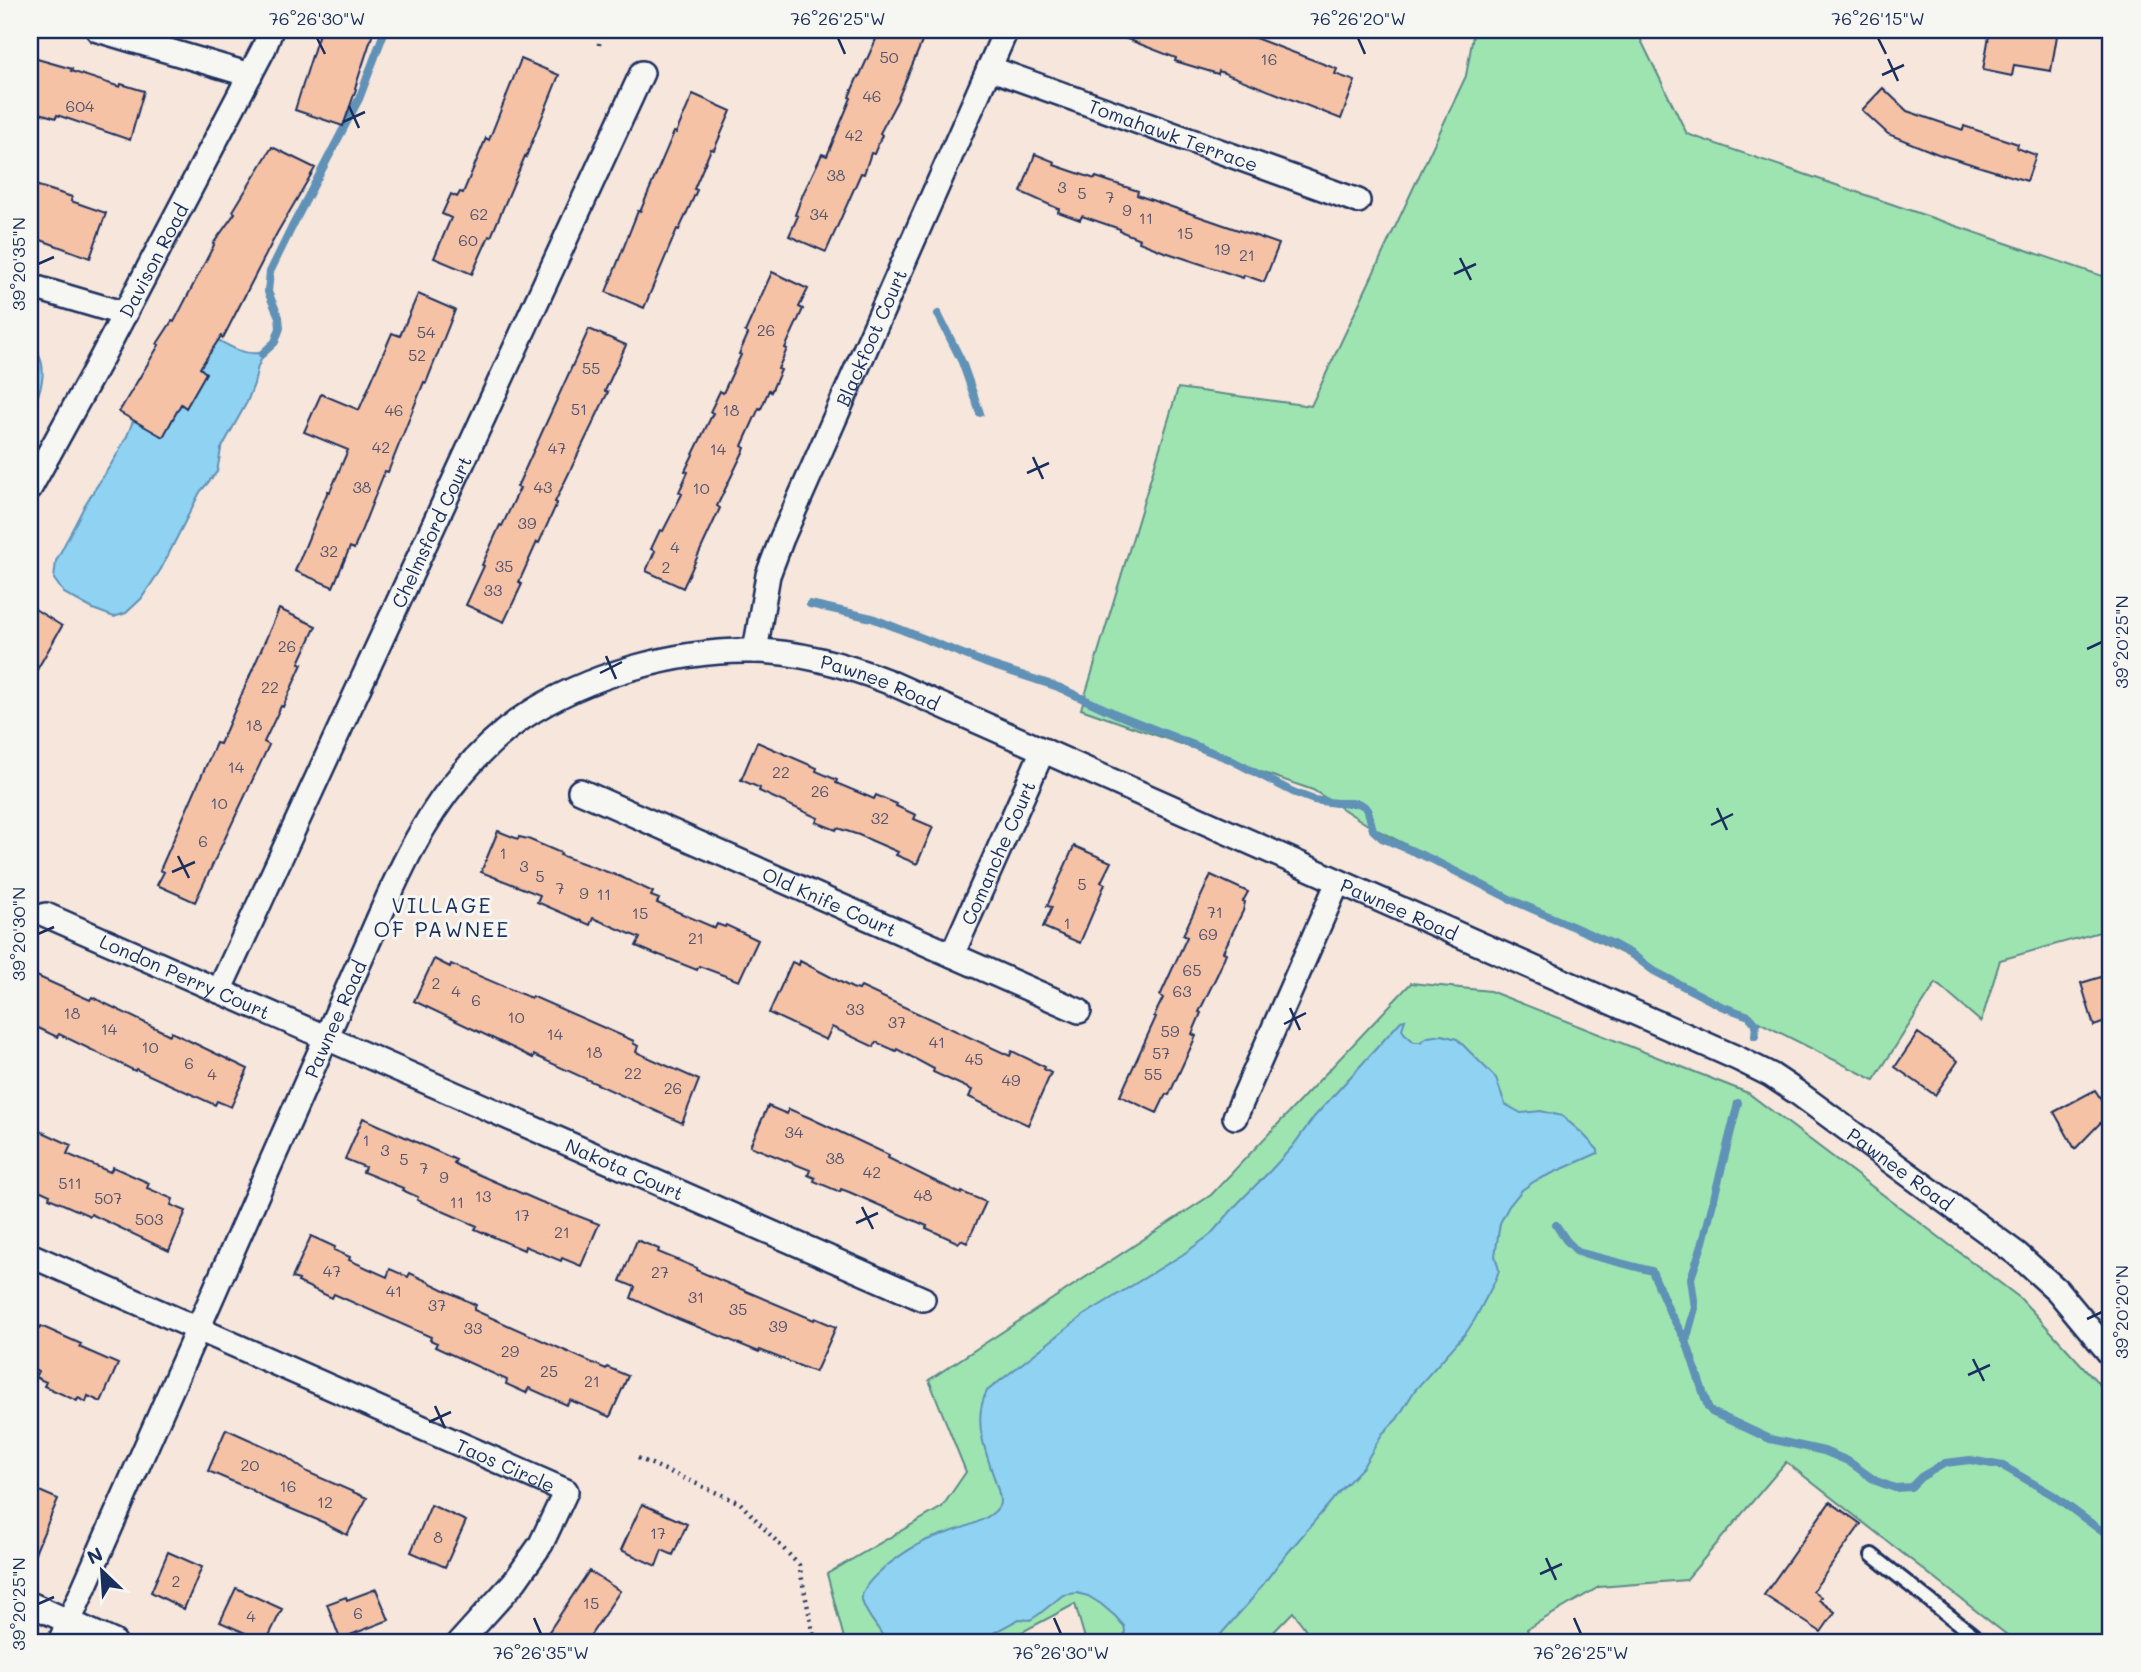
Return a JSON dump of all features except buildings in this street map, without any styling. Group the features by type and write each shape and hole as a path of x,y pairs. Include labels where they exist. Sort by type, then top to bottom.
{"street":[{"path":"98,30 250,75"},
{"name":"Davison Road","path":"30,488 125,313 271,30"},
{"name":"Blackfoot Court","path":"755,651 768,575 782,538 1006,30"},
{"name":"Tomahawk Terrace","path":"989,68 1358,201"},
{"name":"Chelmsford Court","path":"219,990 642,73"},
{"path":"30,286 125,313"},
{"name":"Pawnee Road","path":"64,1632 326,1037 415,844 436,809 459,777 491,743 523,718 590,682 671,659 755,651 803,656 848,666 1043,750 1771,1075 1849,1129 2017,1254 2064,1297 2111,1355"},
{"name":"Comanche Court","path":"952,955 1043,750"},
{"name":"Old Knife Court","path":"580,790 1079,1011"},
{"path":"1235,1117 1338,882"},
{"name":"London Perry Court","path":"46,915 326,1037"},
{"name":"Nakota Court","path":"326,1037 923,1299"},
{"path":"30,1255 197,1329"},
{"name":"Taos Circle","path":"197,1329 566,1491 541,1544 515,1581 460,1642"},
{"path":"30,1604 64,1632 114,1642"}],"lane":[{"path":"1872,1555 1982,1642"}],"path":[{"path":"599,45 600,30"},
{"path":"638,1458 740,1503 799,1565 815,1642"}],"green space":[{"path":"1474,30 1636,30 1687,134 2111,279 2111,921 2107,930 2000,960 1981,1022 1936,983 1874,1080 1371,827 1313,790 1081,709 1178,388 1311,406 1466,76"},
{"path":"1411,983 1490,991 1748,1093 2020,1298 2111,1397 2111,1642 2016,1642 1786,1462 1686,1580 1599,1587 1527,1629 1531,1642 1315,1642 1293,1612 1264,1642 1086,1642 1075,1604 1003,1642 845,1642 827,1574 942,1507 966,1472 929,1380 1211,1195"}],"water":[{"path":"203,332 237,350 263,356 247,402 221,449 217,472 200,492 161,569 141,599 126,613 114,617 64,593 54,579 56,561 86,503 127,436 141,401"},
{"path":"30,344 37,352 43,369 41,387 30,414"},
{"path":"1405,1020 1402,1029 1414,1042 1442,1035 1457,1039 1496,1078 1505,1104 1521,1113 1541,1111 1562,1116 1582,1133 1598,1153 1535,1181 1522,1190 1509,1206 1500,1223 1495,1256 1499,1270 1475,1319 1466,1333 1415,1390 1397,1419 1382,1434 1363,1467 1214,1642 1123,1642 1124,1626 1115,1616 1088,1596 1077,1593 1063,1595 1030,1620 1019,1619 977,1642 886,1642 862,1600 868,1583 909,1550 927,1540 977,1523 999,1506 999,1495 980,1426 982,1402 987,1391 1084,1315 1210,1235 1292,1147 1314,1117 1401,1021"}],"waterway":[{"path":"262,354 275,342 280,328 279,317 268,292 270,272 359,99 385,30"},
{"path":"938,314 962,362 980,413"},
{"path":"810,604 872,618 988,664 1058,687 1116,714 1229,759 1314,800 1358,803 1368,811 1373,830 1382,838 1431,859 1514,901 1613,944 1654,971 1721,1006 1749,1016 1756,1024 1755,1036"},
{"path":"1686,1341 1695,1308 1691,1278 1703,1242 1738,1103"},
{"path":"1556,1225 1578,1252 1652,1271 1670,1313 1686,1341 1712,1412 1770,1439 1824,1451 1848,1461 1876,1481 1895,1488 1911,1487 1921,1477 1945,1463 1970,1460 2003,1466 2053,1495 2111,1538"}],"district":[{"name":"VILLAGE OF PAWNEE","path":"442,916"}]}
